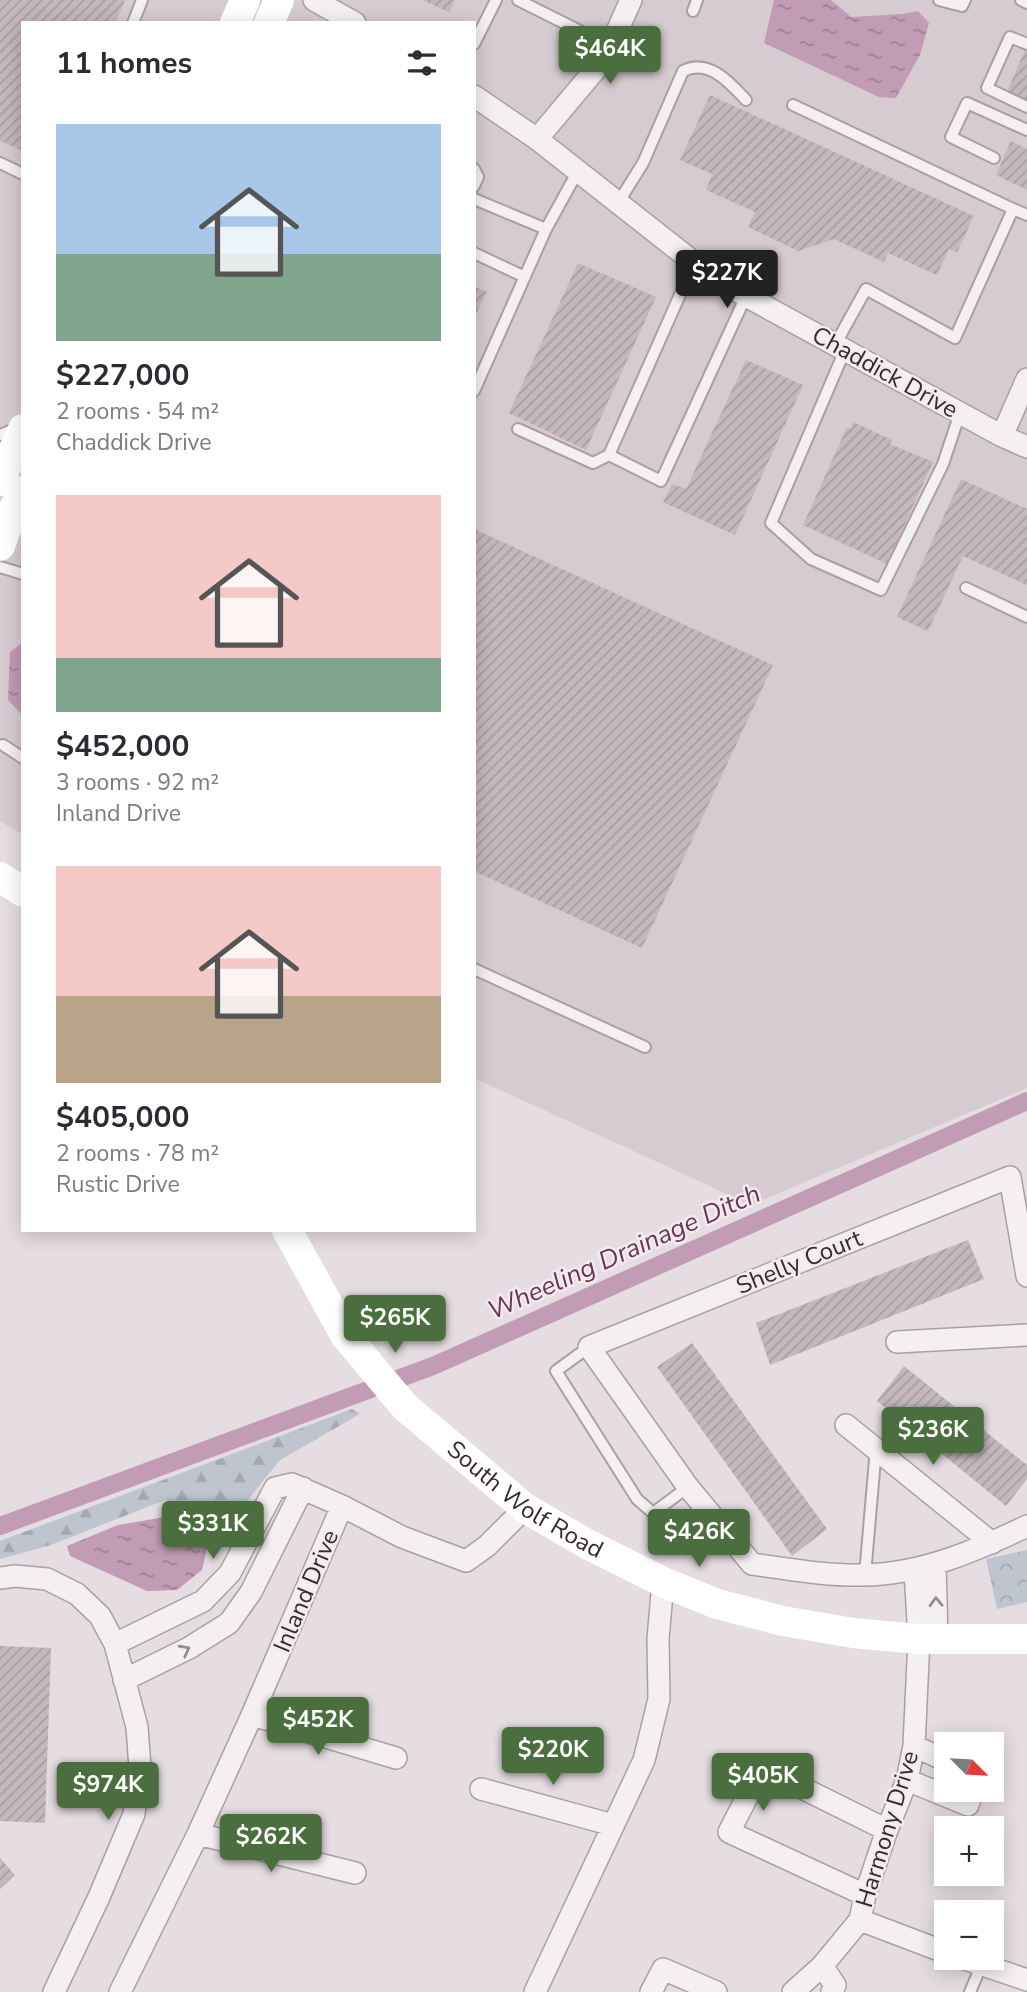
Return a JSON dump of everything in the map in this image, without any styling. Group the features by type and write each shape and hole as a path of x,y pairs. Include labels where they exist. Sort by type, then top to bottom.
{"main road":[{"path":"236,21 245,0"},
{"path":"270,21 279,0"},
{"path":"0,481 21,432"},
{"path":"0,546 21,495"},
{"path":"0,877 21,891"},
{"name":"South Wolf Road","path":"288,1232 345,1335 405,1407 525,1508 587,1544 663,1582 717,1604 783,1621 853,1633 928,1639 1027,1639"}],"street":[{"path":"314,0 351,21"},
{"path":"537,139 593,74 610,46 631,0"},
{"name":"Chaddick Drive","path":"476,100 537,139 715,279 1002,436 1027,447"},
{"path":"1002,436 1027,379"},
{"name":"Shelly Court","path":"589,1348 1010,1177 1027,1276"},
{"path":"897,1342 1027,1335"},
{"path":"589,1348 688,1487 752,1564 829,1574 865,1575 925,1567 992,1543 1027,1526"},
{"path":"846,1425 992,1543"},
{"path":"115,1644 203,1601 230,1573 275,1489 297,1486 402,1537 466,1561 487,1546 525,1508"},
{"path":"124,1680 189,1648 229,1623 251,1592 297,1486"},
{"name":"Inland Drive","path":"120,1992 253,1715 342,1506"},
{"name":"Harmony Drive","path":"793,1992 822,1966 860,1920 864,1895 907,1780 928,1639 925,1567"},
{"path":"0,1578 15,1576 47,1579 77,1594 100,1616 115,1644 137,1727 140,1768 134,1814 99,1897 54,1992"},
{"path":"535,1992 644,1760 652,1735 659,1699 663,1582"},
{"path":"253,1715 396,1758"},
{"path":"914,1746 934,1755"},
{"path":"864,1895 729,1832 762,1768 887,1830"},
{"path":"907,1780 934,1791"},
{"path":"481,1789 614,1825"},
{"path":"198,1834 355,1873"},
{"path":"860,1920 934,1947"},
{"path":"822,1966 835,1985 832,1992"},
{"path":"651,1992 663,1969 716,1992"},
{"path":"996,1970 1027,1980"}],"lane":[{"path":"134,21 142,0"},
{"path":"476,40 496,0"},
{"path":"518,0 610,46"},
{"path":"939,0 962,6 965,0"},
{"path":"1021,0 1027,3"},
{"path":"1027,44 1010,37 987,88 1027,107"},
{"path":"618,203 643,163 683,71 692,66 705,67 727,80 746,100"},
{"path":"994,158 951,136 967,103 1027,130"},
{"path":"793,105 1027,215"},
{"path":"0,163 21,173"},
{"path":"476,387 545,229 578,171"},
{"path":"476,200 545,229"},
{"path":"960,413 943,464 881,590 811,559 771,523 840,347 866,289 955,338 1013,209"},
{"path":"476,254 525,277"},
{"path":"518,429 593,463 609,455 694,262"},
{"path":"609,455 661,481 746,296"},
{"path":"0,435 21,428"},
{"path":"0,567 21,572"},
{"path":"965,588 1027,617"},
{"path":"3,745 21,757"},
{"path":"476,970 645,1046"},
{"path":"589,1348 556,1371 637,1499 653,1513 688,1487"},
{"path":"865,1575 876,1448"},
{"path":"970,1992 971,1970"}],"shaded area":[{"path":"0,0 1027,0 1027,1088 751,1205 476,1079 476,21 21,21 21,834 0,821"}],"green space":[{"path":"352,1409 360,1414 280,1460 243,1506 209,1514 165,1500 51,1545 0,1559 0,1541"},
{"path":"1027,1550 1027,1602 997,1609 986,1559"}],"water":[{"path":"774,0 831,0 851,17 918,11 929,23 920,55 896,98 879,97 764,43"},
{"path":"21,644 21,714 8,700 10,652"},
{"path":"165,1517 201,1525 210,1536 202,1570 177,1590 147,1591 70,1556 67,1546 118,1525"}],"building":[{"path":"0,0 125,0 116,21 21,21 21,150 0,141"},
{"path":"422,0 455,0 449,12"},
{"path":"1025,50 1027,51 1027,104 1006,94"},
{"path":"710,95 974,216 957,252 949,249 937,275 888,253 884,262 834,239 798,251 748,227 755,212 706,190 712,174 680,160"},
{"path":"1011,141 1027,149 1027,190 996,175"},
{"path":"578,263 656,297 586,450 509,413"},
{"path":"476,287 487,292 476,314"},
{"path":"746,360 803,385 735,535 663,502 672,484 686,489"},
{"path":"853,422 892,440 890,444 933,462 887,564 803,525 847,427 851,429"},
{"path":"961,479 1027,509 1027,585 963,556 928,631 897,617"},
{"path":"476,530 773,665 642,948 476,872"},
{"path":"968,1240 984,1279 770,1365 756,1323"},
{"path":"692,1343 827,1529 792,1556 657,1367"},
{"path":"904,1366 1027,1465 1027,1479 1006,1506 877,1401"},
{"path":"0,1646 51,1648 45,1823 0,1821"},
{"path":"0,1858 15,1875 0,1889"}],"waterway":[{"name":"Wheeling Drainage Ditch","path":"0,1526 433,1366 1027,1101"}]}
